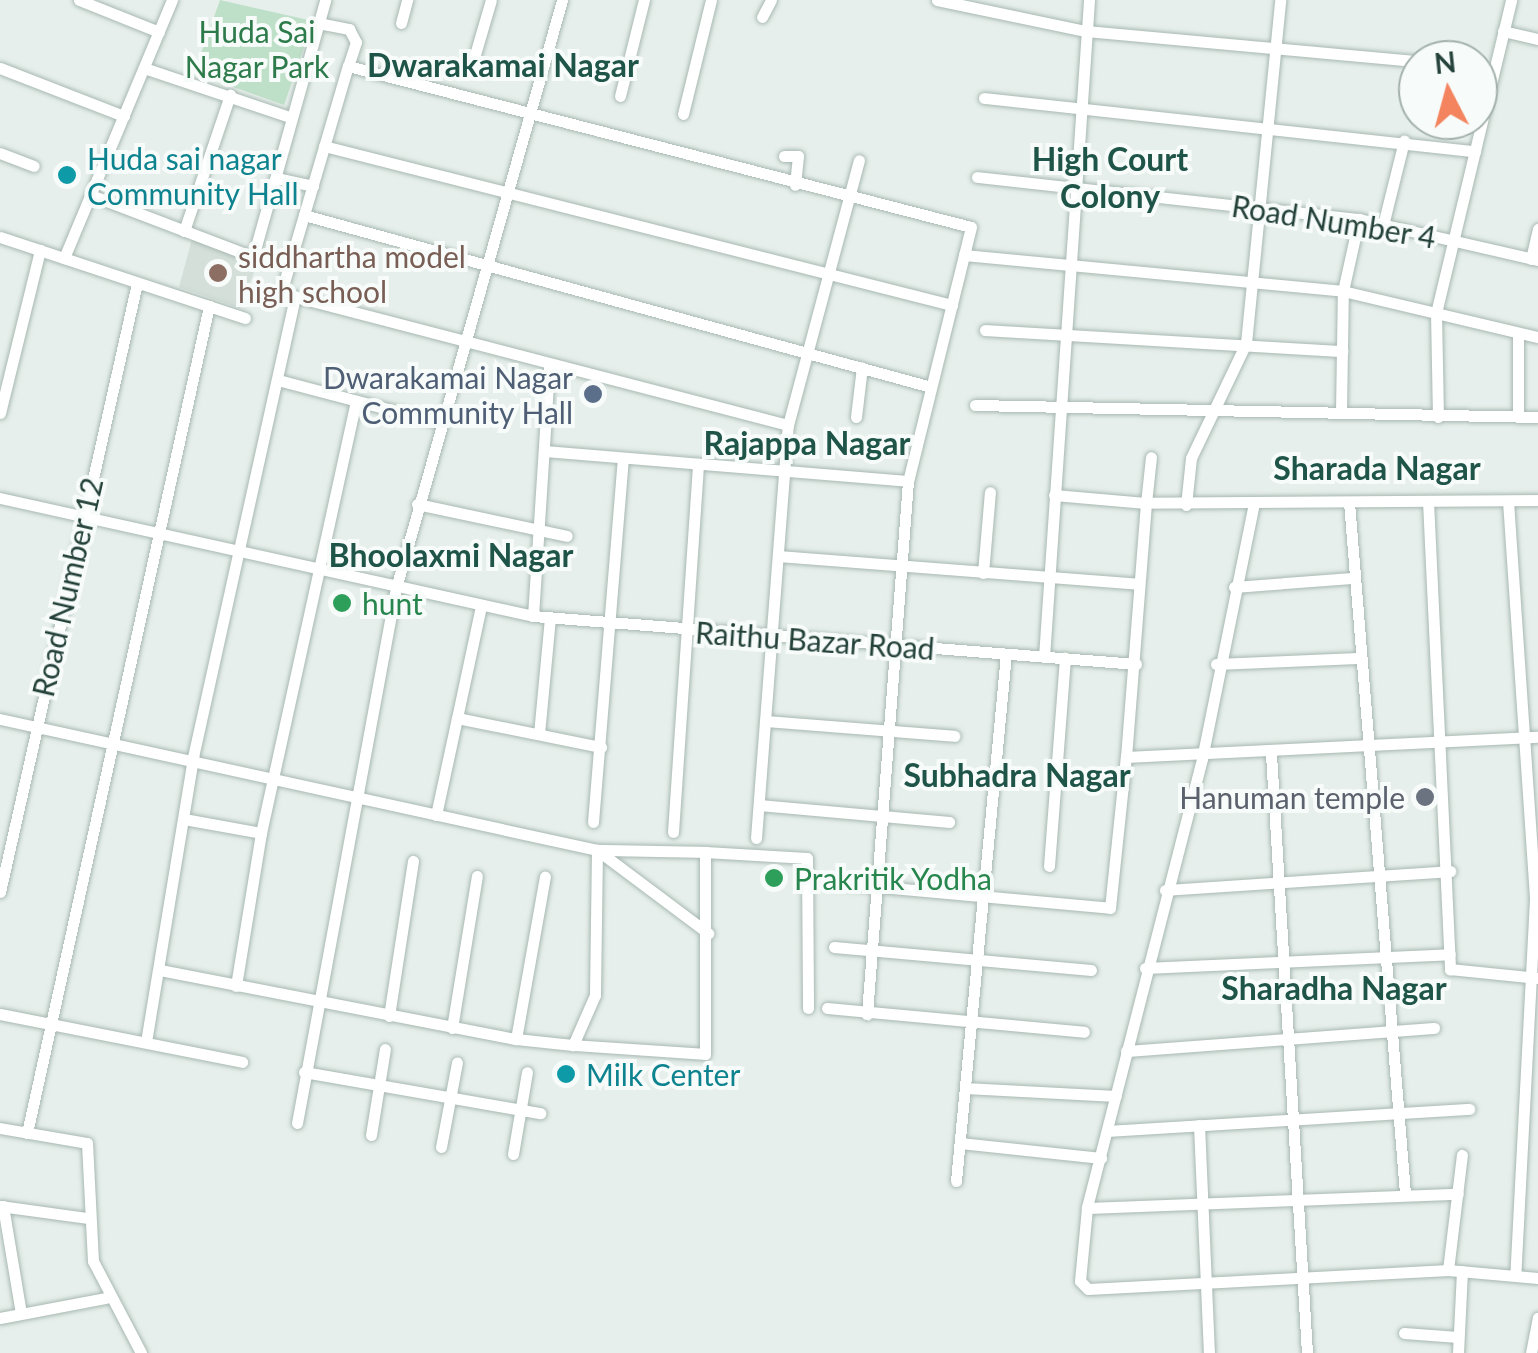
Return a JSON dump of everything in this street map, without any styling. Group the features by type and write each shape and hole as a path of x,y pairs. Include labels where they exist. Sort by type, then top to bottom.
{"street":[{"path":"78,0 95,3 159,32"},
{"path":"64,258 172,0"},
{"path":"91,195 253,257 325,0"},
{"path":"401,23 407,0"},
{"path":"474,58 490,0"},
{"path":"297,1124 353,795 396,588 437,422 488,270 562,0"},
{"path":"620,96 644,0"},
{"path":"683,114 711,0"},
{"path":"762,17 771,0"},
{"path":"937,0 1086,31 1276,44 1398,59"},
{"path":"1044,657 1089,0"},
{"path":"1186,505 1208,416 1246,343 1280,0"},
{"path":"1498,40 1510,0"},
{"path":"318,24 349,29 356,42 281,293 461,344 788,425"},
{"path":"1502,31 1538,39"},
{"path":"348,66 971,228 908,481 899,645 868,1014"},
{"path":"0,68 124,116"},
{"path":"144,68 290,117"},
{"path":"184,230 230,95"},
{"path":"984,98 1268,122 1475,151"},
{"path":"1438,417 1436,313 1476,140"},
{"path":"1382,225 1404,141"},
{"path":"324,146 952,305"},
{"path":"0,152 34,166"},
{"path":"784,156 798,156 795,185"},
{"path":"756,838 788,425 860,160"},
{"name":"Road Number 4","path":"977,177 1359,219 1534,259"},
{"path":"276,178 312,186"},
{"path":"304,215 488,270 809,350 931,387"},
{"path":"1341,412 1343,291 1359,219"},
{"path":"1534,259 1538,228"},
{"path":"0,237 245,318"},
{"path":"0,414 40,250"},
{"path":"964,255 1343,291 1538,337"},
{"name":"Road Number 12","path":"0,892 137,283"},
{"path":"146,1042 194,758 295,296"},
{"path":"27,1133 209,306"},
{"path":"985,330 1063,338 1246,343 1342,352"},
{"path":"1518,332 1518,418"},
{"path":"533,616 549,366"},
{"path":"856,416 862,368"},
{"path":"278,380 437,422"},
{"path":"236,986 272,777 356,402"},
{"path":"975,406 1208,416 1341,412 1538,417"},
{"path":"544,451 908,481"},
{"path":"826,882 1110,908 1136,664 1138,584 1151,457"},
{"path":"593,822 623,458"},
{"path":"674,832 698,464"},
{"path":"983,573 990,492"},
{"path":"1054,495 1186,505 1538,500"},
{"name":"Raithu Bazar Road","path":"0,498 319,573 533,616 687,632 1136,664"},
{"path":"1508,500 1536,899 1531,1056 1515,1275"},
{"path":"1428,501 1450,871 1450,954 1458,974 1533,978"},
{"path":"1254,502 1216,664 1202,759 1145,968 1087,1208 1083,1286 1302,1272 1455,1271 1538,1278"},
{"path":"1349,502 1374,877 1405,1193"},
{"path":"417,504 567,536"},
{"path":"778,556 1138,584"},
{"path":"1234,586 1352,578"},
{"path":"436,815 481,606"},
{"path":"539,734 550,618"},
{"path":"956,1181 1006,654"},
{"path":"1049,866 1064,658"},
{"path":"1216,664 1358,658"},
{"path":"457,718 600,747"},
{"path":"0,719 113,740 597,850 807,858 808,1008"},
{"path":"765,720 954,736"},
{"path":"1126,757 1202,759 1538,737"},
{"path":"1272,754 1302,1198 1308,1353"},
{"path":"759,805 949,822"},
{"path":"184,819 261,833"},
{"path":"597,850 708,933"},
{"path":"573,1045 595,995 597,850"},
{"path":"160,970 516,1038 705,1054 705,852"},
{"path":"389,1016 413,861"},
{"path":"1165,890 1450,871"},
{"path":"452,1028 476,876"},
{"path":"516,1038 544,876"},
{"path":"834,947 1091,970"},
{"path":"1145,968 1450,954"},
{"path":"827,1008 1084,1032"},
{"path":"0,1014 242,1062"},
{"path":"1126,1051 1434,1028"},
{"path":"371,1135 386,1049"},
{"path":"441,1146 457,1062"},
{"path":"304,1072 540,1113"},
{"path":"512,1154 527,1072"},
{"path":"965,1088 1116,1096"},
{"path":"1108,1131 1470,1109"},
{"path":"1524,1122 1538,1122"},
{"path":"1199,1125 1209,1353"},
{"path":"0,1128 87,1143 88,1218 106,1298 141,1353"},
{"path":"960,1143 1101,1158"},
{"path":"1458,1353 1455,1271 1462,1156"},
{"path":"1087,1208 1458,1194"},
{"path":"21,1314 2,1206 88,1218"},
{"path":"0,1318 106,1298"},
{"path":"1531,1353 1538,1318"},
{"path":"1404,1333 1458,1337"}],"shaded area":[{"name":"siddhartha model high school","path":"192,239 259,260 240,308 179,287"}],"green space":[{"name":"Huda Sai Nagar Park","path":"220,0 313,21 284,105 194,73"}],"place":[{"name":"Huda sai nagar Community Hall","path":"67,175"},
{"name":"siddhartha model high school","path":"218,273"},
{"name":"Dwarakamai Nagar Community Hall","path":"593,394"},
{"name":"hunt","path":"342,603"},
{"name":"Hanuman temple","path":"1425,797"},
{"name":"Prakritik Yodha","path":"774,878"},
{"name":"Milk Center","path":"566,1074"}],"district":[{"name":"Dwarakamai Nagar","path":"503,65"},
{"name":"High Court Colony","path":"1110,178"},
{"name":"Rajappa Nagar","path":"807,443"},
{"name":"Sharada Nagar","path":"1377,468"},
{"name":"Bhoolaxmi Nagar","path":"451,555"},
{"name":"Subhadra Nagar","path":"1017,775"},
{"name":"Sharadha Nagar","path":"1334,988"}]}
